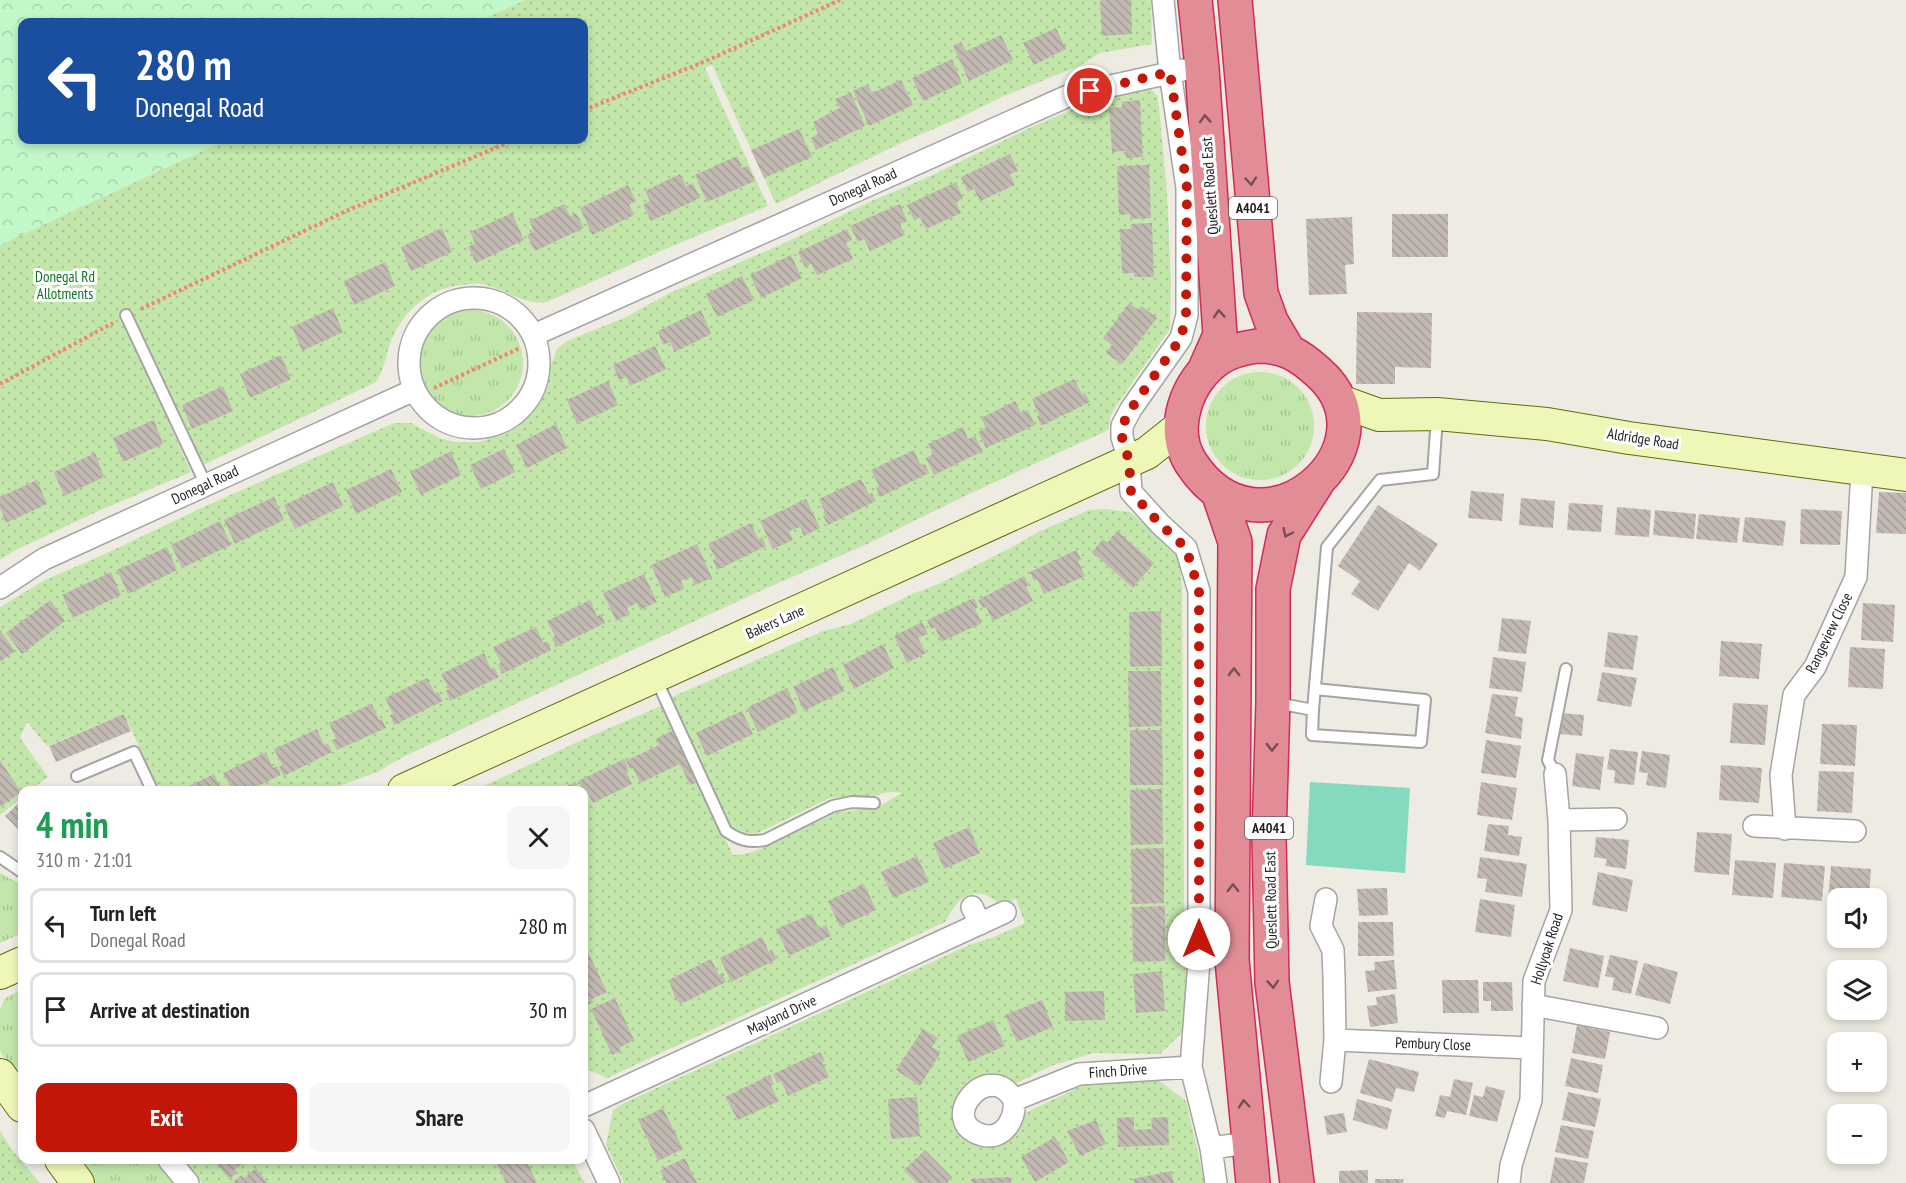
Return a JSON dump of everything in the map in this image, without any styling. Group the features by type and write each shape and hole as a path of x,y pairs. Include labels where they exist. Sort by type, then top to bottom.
{"highway":[{"name":"Queslett Road East","path":"1195,0 1202,68 1220,335 1205,369"},
{"name":"A4041","path":"1235,0 1261,292 1271,321 1288,350"},
{"path":"1202,68 1241,60"},
{"path":"1272,346 1288,350 1326,379 1340,401 1345,421 1333,462 1317,483 1294,498 1264,505 1237,501 1218,492 1208,484 1189,459 1181,426 1190,392 1205,369 1228,353 1244,348 1272,346"},
{"name":"Queslett Road East","path":"1297,1183 1272,982 1269,837 1273,702 1273,589 1284,535 1317,483"},
{"name":"A4041","path":"1218,492 1235,542 1232,960 1253,1183"},
{"path":"1248,1143 1290,1137"}],"street":[{"name":"Queslett Road East","path":"1163,0 1170,72 1187,188 1186,315 1181,338 1131,409 1122,426 1122,437 1138,457 1131,492 1186,548 1199,591 1199,961 1191,1067 1211,1148 1216,1183"},
{"name":"Donegal Road","path":"535,338 1070,95 1170,72 1202,68"},
{"path":"477,297 500,302 516,311 529,326 535,338 540,365 532,394 519,411 500,423 486,428 465,428 449,424 428,410 416,393 408,363 412,342 420,326 435,310 457,299 477,297"},
{"name":"Donegal Road","path":"0,588 44,559 416,393"},
{"name":"Aldridge Road","path":"1340,401 1379,415 1437,414 1547,424 1629,438 1862,471 1906,475"},
{"name":"Aldridge Road","path":"1343,434 1379,415"},
{"name":"Bakers Lane","path":"421,786 655,676 1138,457 1181,426"},
{"path":"1138,457 1189,459"},
{"name":"Rangeview Close","path":"1785,829 1781,775 1794,695 1815,667 1856,577 1862,471"},
{"name":"Hollyoak Road","path":"1509,1183 1510,1165 1531,1100 1534,981 1561,910 1559,820 1555,774"},
{"path":"1559,820 1616,819"},
{"path":"1754,826 1855,831"},
{"path":"1326,898 1321,926 1333,950 1335,1040 1331,1082"},
{"name":"Mayland Drive","path":"588,1104 976,915 1005,912"},
{"path":"0,973 18,965"},
{"name":"Hollyoak Road","path":"1533,1005 1657,1028"},
{"name":"Pembury Close","path":"1335,1040 1531,1048"},
{"name":"Finch Drive","path":"1014,1100 1079,1074 1191,1067"},
{"path":"0,1075 18,1100"},
{"path":"588,1138 609,1183"},
{"path":"1211,1148 1248,1143"},
{"path":"64,1164 78,1183"},
{"path":"172,1164 188,1183"}],"lane":[{"path":"126,315 206,485"},
{"path":"1316,689 1425,700 1421,742 1312,735 1312,710 1316,689 1327,547 1380,480 1432,474 1437,414"},
{"path":"1555,774 1548,760 1566,669"},
{"path":"655,676 726,831 738,840 753,842 765,840 833,806 852,802 874,803"},
{"path":"1273,702 1312,710"},
{"path":"77,777 134,752 150,786"},
{"path":"0,857 18,869"}],"path":[{"path":"588,108 706,61 840,0"},
{"path":"0,384 126,315 346,210 504,144"},
{"path":"416,393 535,338"}],"green space":[{"path":"0,0 525,0 486,18 18,18 18,144 217,144 0,245"},
{"name":"Donegal Rd Allotments","path":"525,0 1151,0 1152,44 1100,53 1079,66 1002,97 905,141 776,204 712,65 705,68 768,206 547,302 523,300 480,284 440,290 420,301 404,318 392,338 376,382 201,466 132,326 126,327 191,472 96,512 0,560 0,245 217,144 588,144 588,18 486,18"},
{"path":"1144,87 1151,89 1158,97 1167,192 1171,283 1170,329 1116,406 1110,417 1109,429 867,544 511,706 405,756 377,772 340,786 157,786 124,714 47,746 27,722 20,738 48,777 36,786 18,786 18,801 0,815 0,607 45,580 394,423 411,423 439,438 454,442 479,442 505,434 518,427 536,405 557,349 567,341 624,318 670,293 1119,89"},
{"path":"470,310 490,314 507,326 519,343 523,363 519,383 507,400 490,412 470,416 450,412 433,400 421,383 417,363 421,343 433,326 450,314"},
{"path":"1260,372 1281,376 1298,388 1310,405 1314,426 1310,447 1298,464 1281,476 1260,480 1239,476 1222,464 1210,447 1206,426 1210,405 1222,388 1239,376"},
{"path":"1089,510 1130,512 1178,552 1182,584 1187,1028 1160,1054 1093,1053 1051,1066 1015,1084 972,1083 958,1099 953,1113 956,1126 964,1136 976,1143 990,1145 1005,1142 1017,1133 1027,1112 1086,1084 1158,1080 1186,1101 1205,1183 624,1183 606,1145 613,1110 969,945 1025,923 1016,899 1000,906 984,894 971,894 960,900 945,922 607,1078 588,1070 588,786 484,786 661,706 733,855 761,849 838,812 876,808 902,793 830,798 756,834 746,833 730,826 670,698 823,631 851,624 912,594 941,583 1038,532"},
{"path":"1310,782 1410,788 1405,873 1306,865"},
{"path":"0,873 18,883 18,935 0,943"},
{"path":"18,991 18,1077 0,1051 0,1010 5,998"},
{"path":"0,1131 18,1157 18,1164 24,1164 40,1183 0,1183"},
{"path":"80,1164 159,1164 174,1183 93,1183"},
{"path":"187,1164 574,1164 585,1183 202,1183"}],"building":[{"path":"1100,0 1131,0 1132,34 1102,36"},
{"path":"1056,28 1066,49 1034,65 1023,43"},
{"path":"1001,35 1013,60 969,81 953,46 961,42 966,51"},
{"path":"952,59 962,83 923,101 912,78"},
{"path":"901,80 913,105 869,126 853,91 868,84 872,93"},
{"path":"851,93 865,126 816,150 811,138 818,134 813,122 840,108 835,99"},
{"path":"1140,100 1143,157 1126,158 1125,151 1112,152 1109,108 1122,107 1122,102"},
{"path":"799,129 812,157 764,178 751,150"},
{"path":"1010,154 1018,171 1010,174 1015,185 980,201 974,189 968,192 961,177"},
{"path":"737,156 742,168 748,166 755,181 707,202 695,175"},
{"path":"1149,165 1151,218 1131,219 1130,214 1119,215 1117,166"},
{"path":"680,174 686,186 693,183 700,198 651,221 643,205 650,201 645,191"},
{"path":"956,182 963,199 956,202 961,213 926,229 920,217 914,220 907,205"},
{"path":"628,185 636,201 629,205 634,215 592,235 580,208"},
{"path":"564,204 570,216 576,213 584,228 535,251 527,235 534,231 529,221"},
{"path":"900,204 907,221 900,224 905,235 870,251 864,239 858,242 850,226"},
{"path":"512,213 524,240 476,263 468,247 475,243 470,232"},
{"path":"1392,214 1448,214 1448,257 1392,257"},
{"path":"1352,217 1354,264 1345,265 1347,294 1309,295 1306,219"},
{"path":"1152,223 1154,277 1134,277 1134,273 1122,273 1120,229 1131,229 1131,224"},
{"path":"442,228 452,252 411,271 401,247"},
{"path":"847,229 852,240 846,243 853,259 817,275 811,264 805,267 798,252"},
{"path":"791,255 802,278 761,298 750,275"},
{"path":"385,262 395,286 354,305 344,281"},
{"path":"742,276 754,300 717,317 706,294"},
{"path":"1129,303 1138,310 1141,306 1157,318 1122,364 1106,353 1112,345 1103,338"},
{"path":"333,308 343,332 302,351 292,327"},
{"path":"701,310 711,334 675,352 670,342 663,345 658,331"},
{"path":"1357,312 1432,313 1431,368 1395,367 1395,384 1356,384"},
{"path":"655,346 666,369 630,386 626,377 619,380 613,365"},
{"path":"281,355 291,379 250,398 240,374"},
{"path":"1074,379 1082,394 1085,393 1090,402 1041,426 1032,399"},
{"path":"608,381 618,405 577,424 567,400"},
{"path":"223,386 233,411 192,429 182,405"},
{"path":"1015,401 1021,413 1028,410 1035,425 986,448 978,432 986,428 981,418"},
{"path":"154,420 163,444 123,462 113,438"},
{"path":"556,424 567,448 527,468 516,445"},
{"path":"963,427 968,439 975,436 983,451 934,475 926,458 933,454 928,444"},
{"path":"504,449 515,472 481,489 470,465"},
{"path":"914,450 921,466 925,464 929,473 880,497 876,487 879,486 871,470"},
{"path":"451,451 461,475 421,495 410,472"},
{"path":"95,453 104,477 64,496 54,472"},
{"path":"391,469 402,492 356,514 346,490"},
{"path":"861,479 869,494 872,493 876,501 828,525 819,499"},
{"path":"37,480 47,504 6,523 0,508 0,497"},
{"path":"333,482 343,506 295,529 284,505"},
{"path":"1471,491 1504,494 1502,521 1468,518"},
{"path":"1879,492 1906,493 1906,534 1876,533"},
{"path":"274,497 284,520 235,544 224,520"},
{"path":"1521,498 1555,501 1553,528 1519,525"},
{"path":"806,499 820,528 804,536 800,527 789,531 793,540 773,549 760,521"},
{"path":"1569,503 1603,505 1601,532 1567,530"},
{"path":"1378,505 1438,544 1420,571 1409,563 1378,611 1351,594 1360,581 1338,566"},
{"path":"1617,507 1651,510 1649,537 1615,535"},
{"path":"1801,509 1842,511 1840,545 1800,544"},
{"path":"1655,510 1696,514 1694,539 1653,535"},
{"path":"1699,514 1740,518 1737,543 1696,539"},
{"path":"1745,517 1786,521 1783,546 1742,542"},
{"path":"220,521 231,545 182,568 171,545"},
{"path":"751,523 758,539 762,537 766,546 717,570 713,560 716,559 708,544"},
{"path":"1117,531 1154,563 1133,588 1092,552 1103,539 1107,543"},
{"path":"697,544 712,578 695,585 691,577 681,581 684,589 665,597 651,565"},
{"path":"167,547 177,570 128,594 117,570"},
{"path":"1076,550 1085,576 1044,594 1037,579 1034,581 1030,572"},
{"path":"111,572 121,595 73,618 62,595"},
{"path":"644,574 657,602 640,610 637,603 627,608 630,614 616,621 603,593"},
{"path":"1024,576 1029,585 1026,587 1033,601 993,621 986,607 983,608 978,600"},
{"path":"974,598 978,607 975,609 982,623 941,642 935,627 931,629 927,620"},
{"path":"50,600 65,621 22,654 6,633"},
{"path":"590,600 597,616 601,614 605,623 556,647 552,638 555,636 547,621"},
{"path":"1863,603 1895,605 1893,642 1861,640"},
{"path":"1161,611 1162,666 1130,667 1129,612"},
{"path":"1502,618 1531,621 1526,654 1498,651"},
{"path":"922,622 928,634 918,638 926,653 907,663 894,636"},
{"path":"536,627 543,643 547,641 551,650 502,674 498,664 501,663 493,647"},
{"path":"0,630 15,651 0,662"},
{"path":"1608,632 1638,636 1633,670 1604,667"},
{"path":"1721,641 1762,644 1759,679 1719,676"},
{"path":"883,644 894,668 854,689 843,665"},
{"path":"1850,647 1885,649 1883,689 1848,687"},
{"path":"484,653 491,669 494,667 499,677 450,701 446,691 449,689 441,674"},
{"path":"1493,657 1526,662 1522,692 1489,688"},
{"path":"833,667 844,691 804,711 793,687"},
{"path":"1128,671 1161,671 1162,726 1129,727"},
{"path":"1602,672 1637,678 1631,707 1597,701"},
{"path":"427,678 435,693 438,692 443,701 394,725 390,715 393,714 385,698"},
{"path":"787,688 798,712 758,732 747,708"},
{"path":"1492,694 1518,697 1515,716 1523,718 1521,739 1485,733"},
{"path":"1733,703 1768,705 1765,745 1730,743"},
{"path":"372,704 379,720 382,719 386,728 337,750 332,740 336,739 329,723"},
{"path":"742,711 753,734 707,756 696,733"},
{"path":"1562,713 1584,715 1582,736 1560,734"},
{"path":"124,714 131,731 56,762 49,746"},
{"path":"1822,724 1857,725 1855,766 1820,764"},
{"path":"317,729 324,745 328,743 332,752 284,776 279,767 282,765 274,749"},
{"path":"674,730 698,782 690,785 680,764 640,783 633,768 630,769 626,761 659,745 656,739"},
{"path":"1130,730 1162,730 1163,785 1130,785"},
{"path":"1486,740 1521,746 1516,778 1481,773"},
{"path":"1610,749 1638,752 1634,785 1614,783 1615,771 1607,769"},
{"path":"1642,751 1670,755 1666,788 1646,785 1648,773 1639,772"},
{"path":"266,752 273,768 277,766 281,775 258,786 230,786 223,773"},
{"path":"1576,753 1604,757 1600,790 1572,786"},
{"path":"624,759 632,784 593,803 588,794 588,786 581,786 578,781"},
{"path":"0,760 18,787 18,794 0,807"},
{"path":"1721,765 1762,768 1759,803 1719,800"},
{"path":"1819,771 1854,772 1852,813 1817,811"},
{"path":"214,774 220,786 189,786"},
{"path":"1481,782 1517,788 1512,820 1477,815"},
{"path":"1162,789 1163,844 1131,845 1130,790"},
{"path":"18,804 18,829 5,816"},
{"path":"1488,824 1509,826 1508,835 1522,837 1519,856 1484,851"},
{"path":"969,827 980,853 944,869 933,843"},
{"path":"1697,832 1732,834 1729,875 1694,872"},
{"path":"1596,837 1629,840 1626,869 1605,866 1607,859 1594,857"},
{"path":"1164,848 1164,903 1132,904 1131,849"},
{"path":"917,856 929,882 893,898 881,872"},
{"path":"1480,857 1527,864 1522,897 1485,892 1487,879 1477,878"},
{"path":"1735,860 1776,863 1773,898 1732,895"},
{"path":"1784,863 1825,866 1822,901 1781,897"},
{"path":"1831,866 1871,869 1870,888 1829,888"},
{"path":"1598,872 1633,880 1627,912 1592,905"},
{"path":"864,884 876,910 840,927 828,901"},
{"path":"1387,888 1388,915 1359,916 1357,889"},
{"path":"1480,899 1515,905 1511,937 1475,932"},
{"path":"1165,906 1165,961 1133,962 1132,907"},
{"path":"812,914 819,929 826,925 831,936 789,956 776,929"},
{"path":"1358,922 1393,922 1394,956 1358,956"},
{"path":"762,937 769,952 772,951 777,959 731,982 720,958"},
{"path":"1570,948 1604,956 1598,988 1563,981"},
{"path":"588,952 607,992 592,999 593,1003 588,1005"},
{"path":"1610,955 1638,961 1631,994 1612,990 1614,978 1605,976"},
{"path":"711,959 719,975 722,973 726,982 681,1004 675,998 669,980"},
{"path":"1394,960 1397,989 1368,992 1365,971 1375,970 1374,962"},
{"path":"1644,963 1678,972 1670,1004 1635,995"},
{"path":"1162,971 1165,1011 1136,1013 1133,974"},
{"path":"1442,980 1478,980 1479,1013 1443,1013"},
{"path":"1483,982 1512,982 1513,1011 1491,1011 1491,1001 1483,1001"},
{"path":"1104,991 1105,1020 1065,1021 1065,992"},
{"path":"1395,994 1398,1023 1370,1027 1367,1006 1377,1005 1376,997"},
{"path":"615,998 634,1040 619,1048 621,1051 612,1055 591,1009"},
{"path":"1042,1000 1053,1027 1017,1042 1005,1015"},
{"path":"993,1020 1005,1046 968,1062 957,1036"},
{"path":"1577,1025 1610,1032 1605,1059 1572,1053"},
{"path":"923,1029 938,1038 932,1047 941,1052 920,1086 896,1070"},
{"path":"820,1052 829,1077 788,1096 781,1081 777,1083 773,1074"},
{"path":"1571,1058 1603,1065 1598,1093 1565,1086"},
{"path":"1369,1059 1419,1072 1414,1092 1396,1088 1392,1102 1360,1093"},
{"path":"770,1075 774,1084 771,1086 779,1101 738,1120 725,1097"},
{"path":"1454,1079 1473,1083 1466,1115 1447,1111 1445,1118 1435,1116 1440,1095 1450,1097"},
{"path":"1486,1086 1505,1091 1497,1122 1469,1116 1474,1095 1483,1097"},
{"path":"1568,1092 1601,1099 1595,1127 1562,1120"},
{"path":"917,1097 920,1136 891,1139 888,1099"},
{"path":"1357,1099 1392,1109 1387,1130 1353,1120"},
{"path":"663,1108 683,1149 658,1161 638,1120"},
{"path":"1344,1113 1347,1132 1327,1135 1324,1116"},
{"path":"1134,1117 1134,1130 1152,1129 1151,1118 1168,1117 1169,1145 1118,1147 1117,1118"},
{"path":"1096,1120 1106,1144 1080,1156 1067,1131"},
{"path":"1561,1125 1594,1131 1588,1159 1555,1152"},
{"path":"1055,1137 1069,1162 1035,1182 1021,1157"},
{"path":"925,1150 952,1177 947,1183 917,1183 904,1170"},
{"path":"1555,1157 1588,1163 1584,1183 1550,1183"},
{"path":"685,1158 697,1183 666,1183 660,1170"},
{"path":"217,1164 242,1164 234,1170 237,1173 229,1179"},
{"path":"497,1164 528,1164 537,1183 506,1183"},
{"path":"256,1168 268,1183 235,1183 234,1181 242,1175 244,1178"},
{"path":"1368,1170 1368,1183 1339,1183 1339,1171"},
{"path":"1171,1171 1174,1183 1134,1183 1133,1179"},
{"path":"1011,1177 1011,1183 972,1183 971,1179"},
{"path":"1375,1179 1404,1179 1403,1183 1375,1183"}],"route":[{"path":"1090,91 1170,72 1187,188 1186,315 1181,338 1131,409 1122,426 1122,437 1129,461 1131,492 1186,548 1199,591 1199,939"}]}
